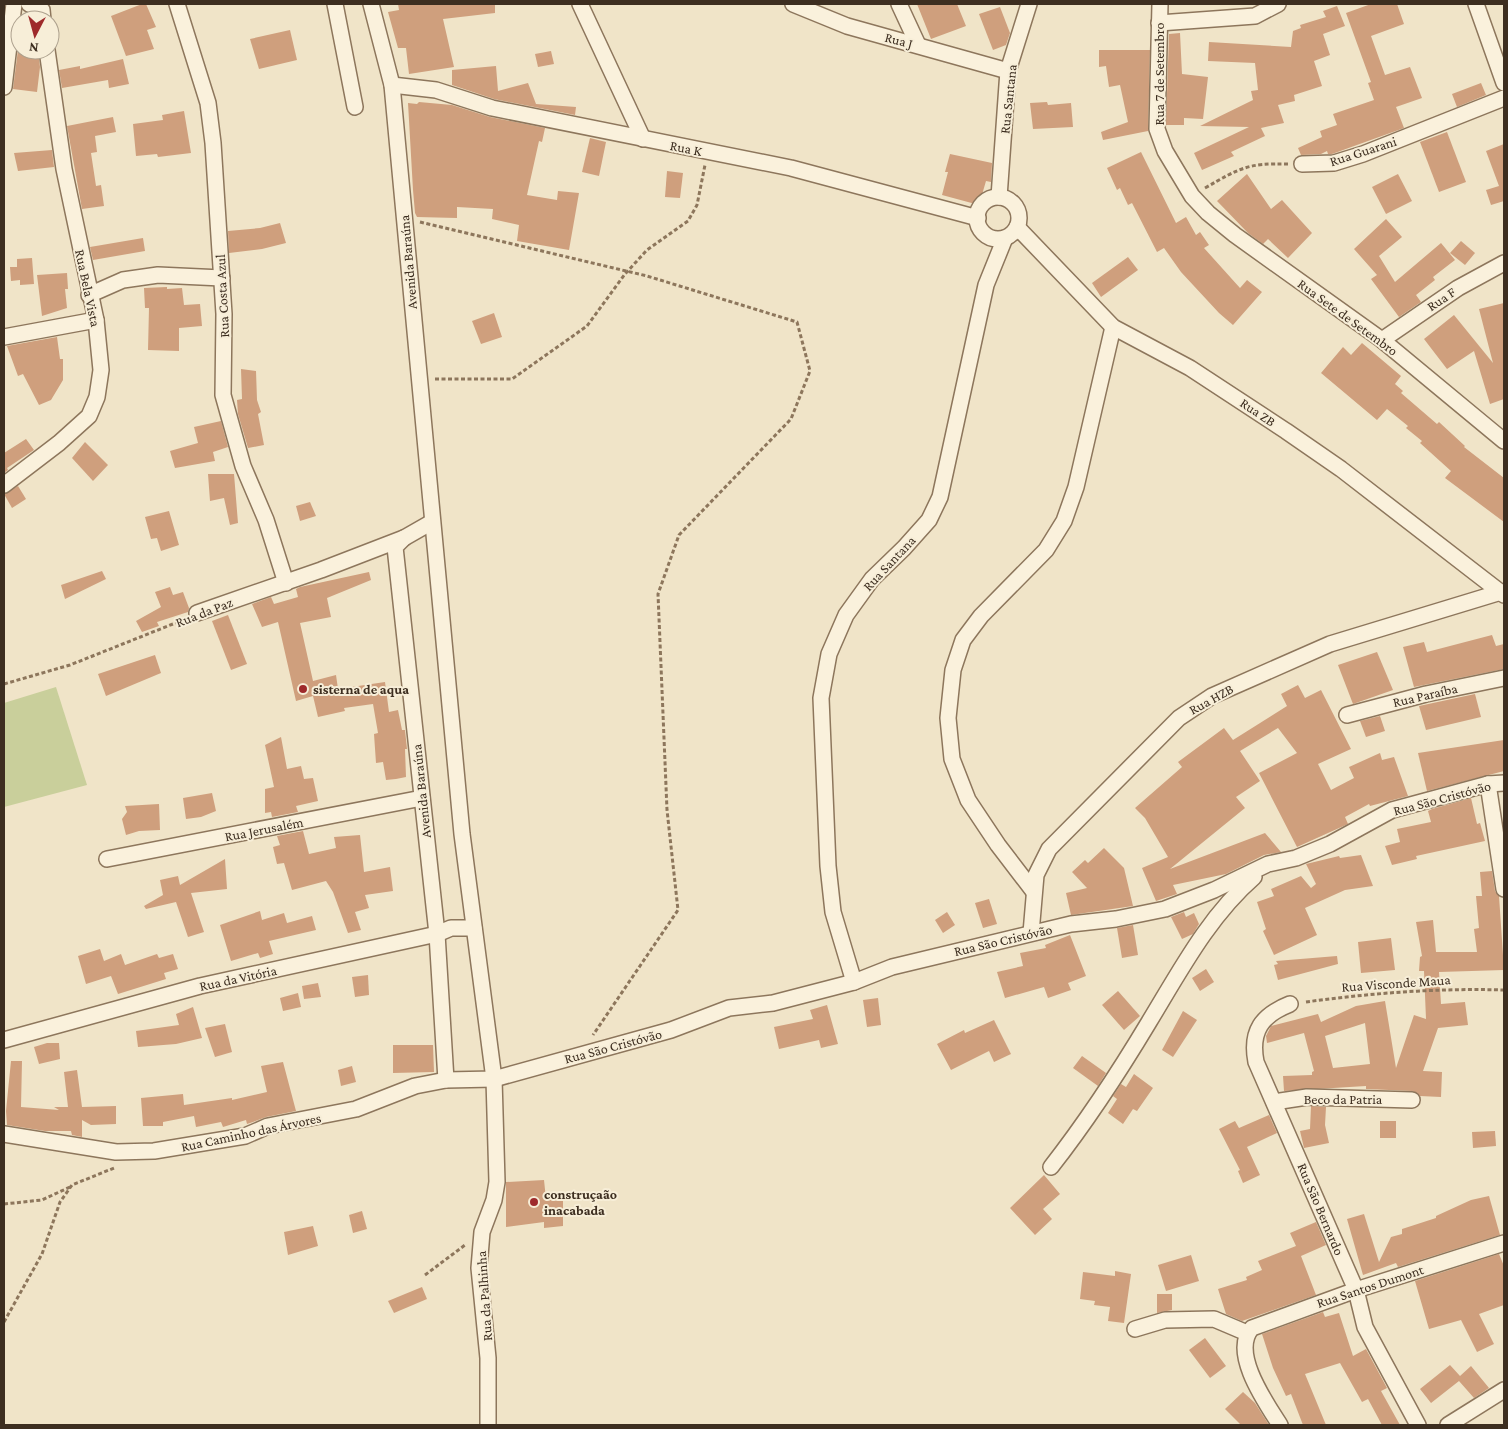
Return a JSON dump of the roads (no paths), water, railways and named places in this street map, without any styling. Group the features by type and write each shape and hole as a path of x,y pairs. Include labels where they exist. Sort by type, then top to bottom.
{"street":[{"path":"4,87 14,4"},
{"path":"29,4 42,10"},
{"name":"Rua Costa Azul","path":"176,4 208,103 213,143 222,278 223,395 243,466 266,520 286,583"},
{"path":"335,4 355,107"},
{"name":"Avenida Baraúna","path":"371,4 392,85 462,834 494,1079"},
{"path":"580,4 643,139"},
{"name":"Rua J","path":"793,4 847,26 1008,71"},
{"path":"899,4 918,46"},
{"name":"Rua Santana","path":"999,197 1008,71 1029,4"},
{"name":"Rua 7 de Setembro","path":"1160,4 1158,23 1157,128 1165,151 1192,196"},
{"path":"1158,23 1255,16 1278,4"},
{"path":"1476,4 1504,83"},
{"name":"Rua Bela Vista","path":"4,486 78,428 89,416 97,396 101,370 96,320 89,295 64,169 48,60"},
{"name":"Rua K","path":"392,85 436,90 492,108 791,168 978,218"},
{"name":"Rua Guarani","path":"1302,164 1334,163 1363,154 1504,98"},
{"name":"Rua Sete de Setembro","path":"1192,196 1208,213 1235,235 1382,340 1504,441"},
{"path":"999,197 1008,199 1018,211 1017,227 1005,238 995,238 986,234 980,227 978,218 979,210 984,203 999,197"},
{"name":"Rua ZB","path":"1017,227 1113,327 1190,368 1286,431 1341,469 1502,594"},
{"name":"Rua Santana","path":"854,982 832,912 828,866 821,698 829,654 846,615 872,578 904,548 929,520 940,497 986,284 1005,238"},
{"name":"Rua F","path":"1382,340 1458,288 1504,263"},
{"path":"89,295 123,280 158,275 222,278"},
{"path":"4,338 96,320"},
{"path":"1034,892 998,845 968,800 952,759 948,718 952,670 963,640 981,616 1046,550 1064,520 1076,487 1113,327"},
{"path":"404,538 432,522"},
{"name":"Avenida Baraúna","path":"404,538 395,547 437,934 446,1080"},
{"name":"Rua da Paz","path":"197,613 286,583 404,538"},
{"name":"Rua HZB","path":"1031,933 1036,875 1049,849 1179,718 1212,696 1330,644 1502,594"},
{"name":"Rua Paraíba","path":"1347,715 1426,694 1504,678"},
{"name":"Rua São Cristóvão","path":"494,1079 670,1030 729,1008 773,1003 854,982 892,967 1031,933 1165,909 1214,890 1268,864 1296,858 1330,844 1392,810 1488,784 1504,782"},
{"path":"1488,784 1504,889"},
{"name":"Rua Jerusalém","path":"107,859 422,798"},
{"path":"1051,1167 1102,1098 1182,967 1221,910 1244,885 1268,864"},
{"name":"Rua da Vitória","path":"4,1040 200,986 437,934 451,928 474,928"},
{"name":"Rua São Bernardo","path":"1290,1004 1274,1011 1264,1019 1256,1035 1253,1047 1256,1062 1356,1290 1365,1327 1418,1425"},
{"name":"Rua Caminho das Árvores","path":"4,1134 92,1149 135,1152 179,1148 222,1138 245,1136 268,1126 356,1109 415,1086 446,1080 494,1079"},
{"name":"Rua da Palhinha","path":"488,1425 488,1358 479,1268 482,1232 494,1200 497,1182 494,1079"},
{"name":"Beco da Patria","path":"1274,1102 1307,1097 1412,1100"},
{"name":"Rua Santos Dumont","path":"1247,1338 1252,1328 1266,1322 1356,1290 1504,1243"},
{"path":"1135,1329 1165,1320 1214,1320 1247,1338 1245,1355 1251,1375 1280,1425"},
{"path":"1448,1425 1504,1390"}],"place":[{"name":"sisterna de aqua","path":"303,689"},
{"name":"construçaão inacabada","path":"534,1202"}]}
